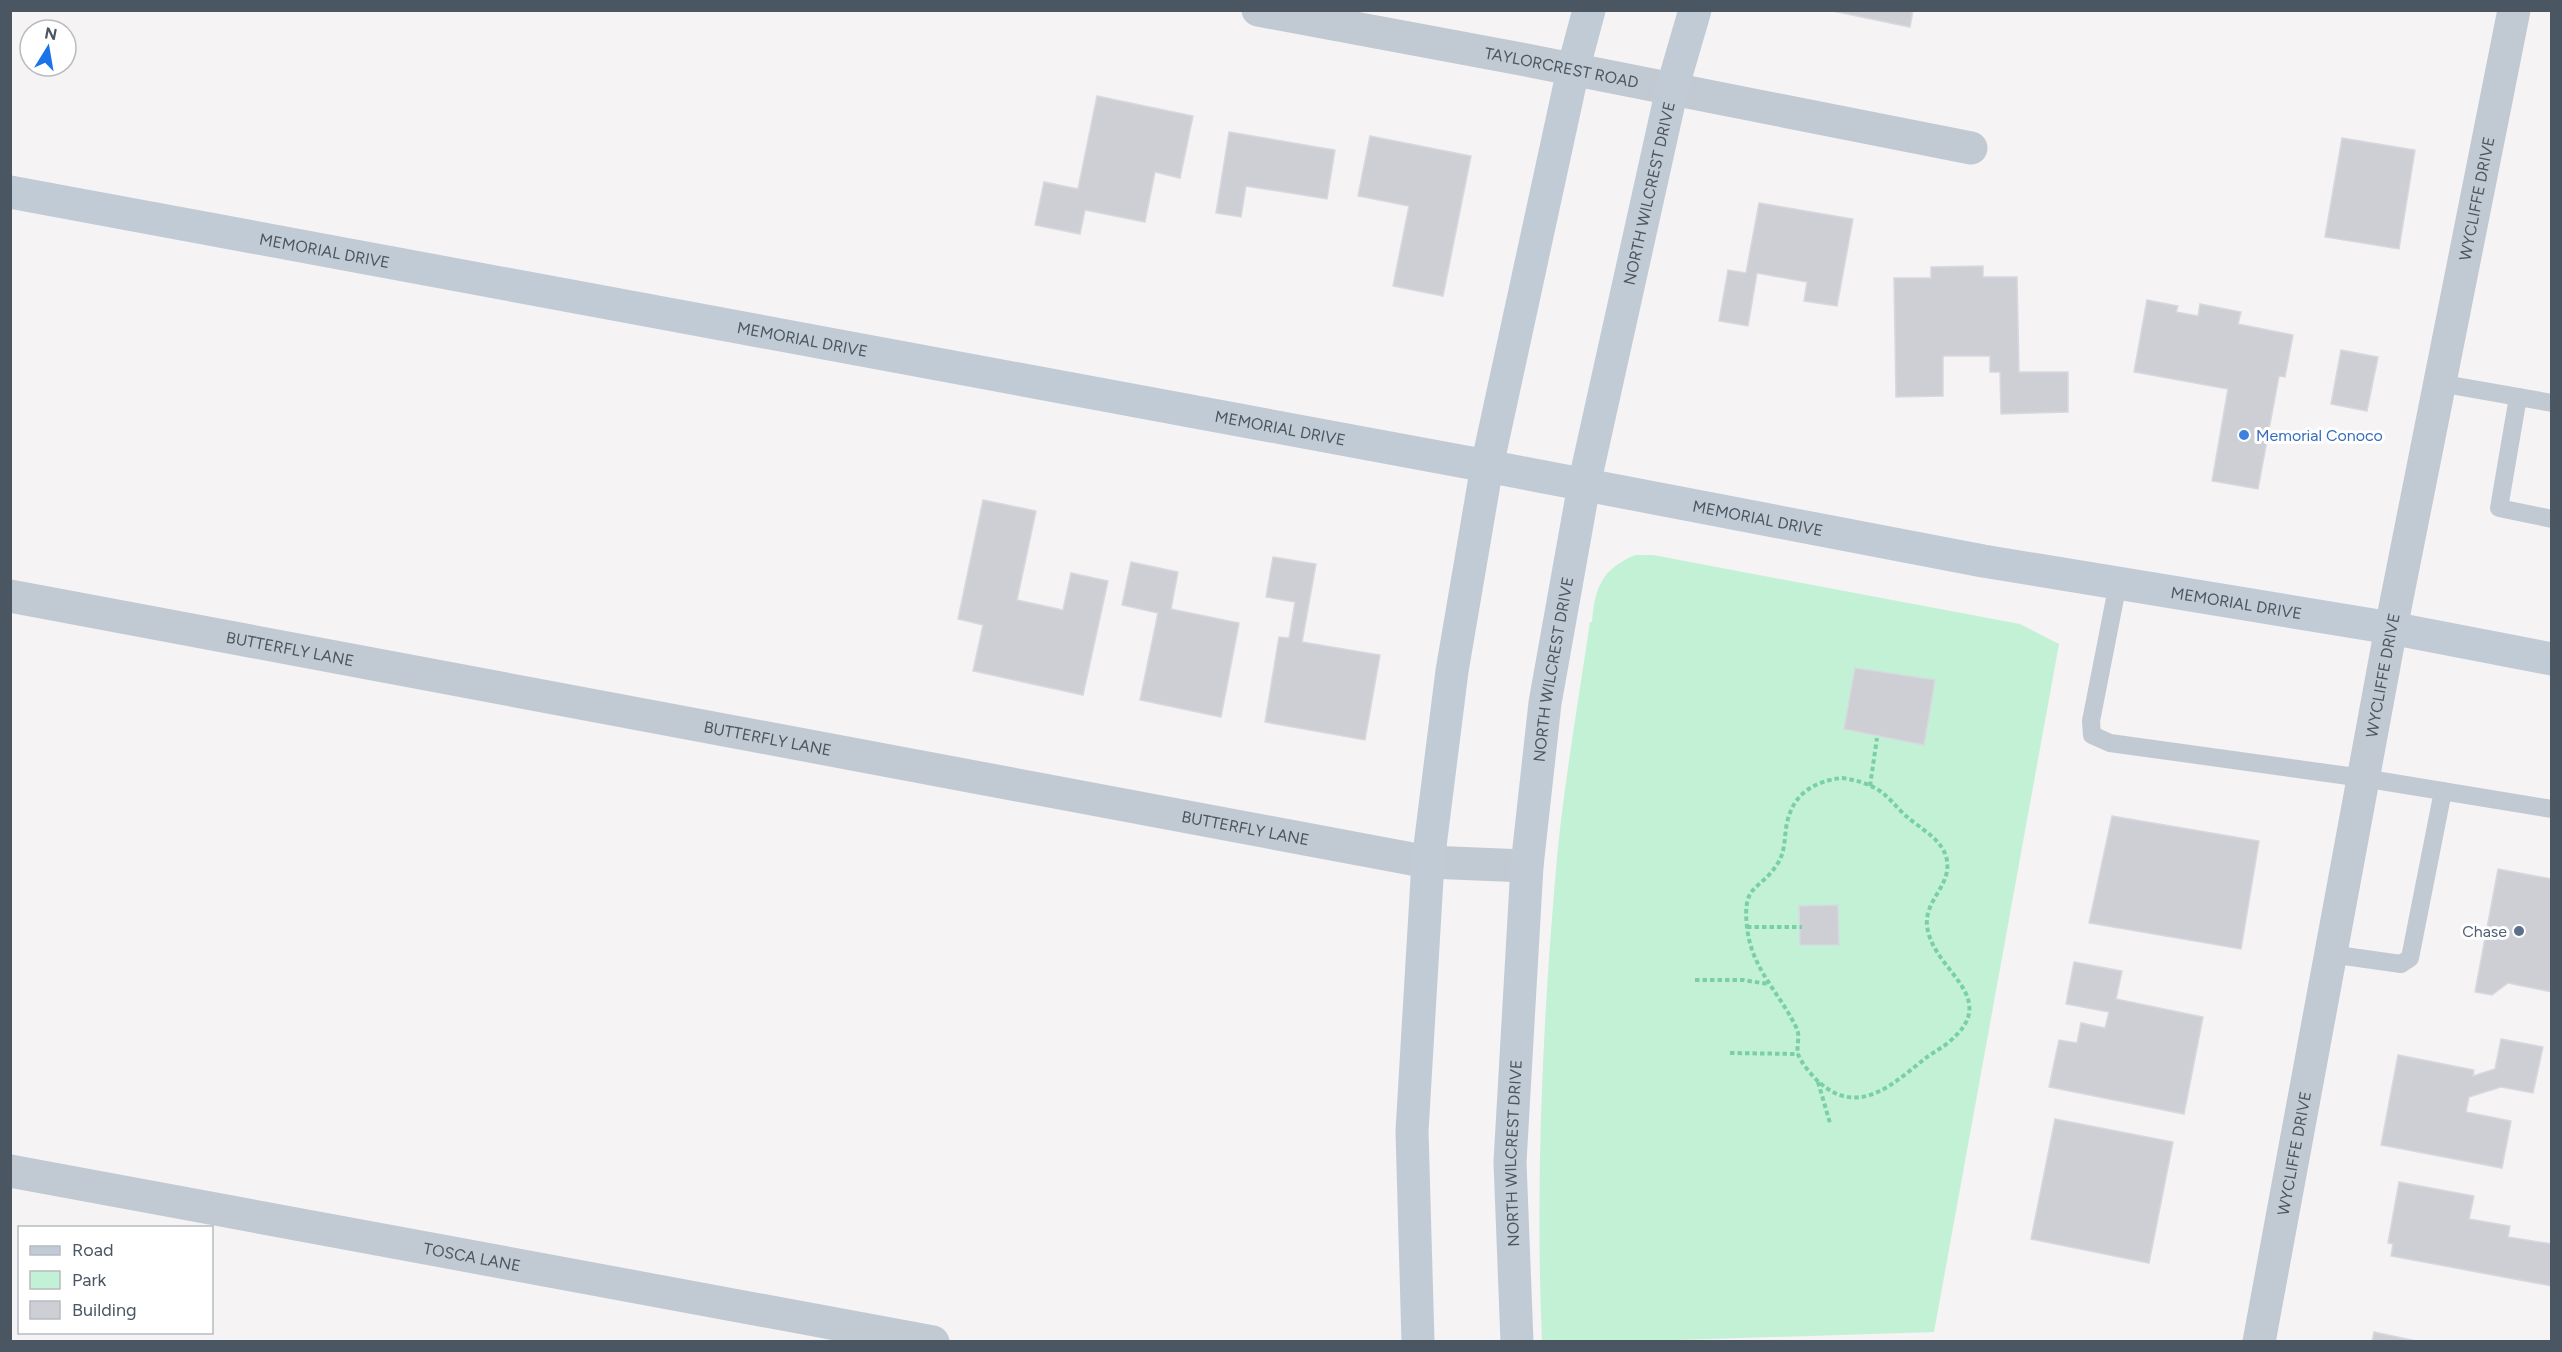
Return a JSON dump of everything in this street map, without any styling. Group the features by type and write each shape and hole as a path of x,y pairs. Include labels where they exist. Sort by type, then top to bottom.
{"main road":[{"path":"1418,1341 1412,1131 1428,862 1452,671 1487,466 1573,70 1589,10"},
{"name":"NORTH WILCREST DRIVE","path":"1517,1341 1510,1162 1527,866 1545,703 1584,485 1672,89 1695,10"},
{"name":"MEMORIAL DRIVE","path":"10,192 1487,466 1983,561 2391,628 2552,658"}],"street":[{"name":"TAYLORCREST ROAD","path":"1258,10 1971,148"},
{"name":"WYCLIFFE DRIVE","path":"2259,1341 2391,628 2514,10"},
{"name":"BUTTERFLY LANE","path":"10,596 1428,862 1527,866"},
{"name":"TOSCA LANE","path":"10,1171 933,1341"}],"lane":[{"path":"2439,383 2552,404"},
{"path":"2518,397 2499,508 2552,519"},
{"path":"2118,583 2091,721 2092,735 2110,743 2363,778 2552,809"},
{"path":"2330,954 2401,964 2410,958 2443,791"}],"path":[{"path":"1870,786 1877,738"},
{"path":"1842,778 1861,781 1870,786 1879,790 1907,816 1936,838 1946,856 1947,871 1929,910 1927,925 1933,944 1969,996 1970,1011 1964,1026 1949,1042 1882,1092 1862,1096 1842,1095 1818,1081 1798,1054 1798,1030 1768,985 1752,955 1746,927 1746,902 1754,887 1767,877 1779,862 1785,845 1787,822 1795,802 1809,788 1824,780 1842,778"},
{"path":"1746,927 1802,927"},
{"path":"1695,980 1743,980 1768,985"},
{"path":"1730,1053 1798,1054"},
{"path":"1818,1081 1830,1122"}],"green space":[{"path":"1635,555 1653,555 2020,624 2059,644 1934,1332 1542,1342 1539,1218 1544,1032 1561,819 1595,599 1608,573 1624,560"}],"building":[{"path":"1828,10 1913,10 1910,27"},
{"path":"1097,96 1193,116 1180,178 1155,172 1145,222 1085,210 1080,234 1035,225 1044,182 1078,189"},
{"path":"1229,132 1335,150 1327,199 1246,186 1241,217 1216,213"},
{"path":"1370,136 1471,156 1443,296 1393,286 1409,206 1358,196"},
{"path":"2342,138 2415,150 2399,249 2325,237"},
{"path":"1759,203 1853,219 1837,306 1804,301 1807,282 1757,273 1748,326 1719,321 1728,270 1746,273"},
{"path":"1983,266 1983,277 2017,277 2019,372 2068,372 2068,412 2001,414 2000,372 1990,372 1990,356 1943,356 1943,396 1896,397 1894,278 1931,278 1931,267"},
{"name":"Memorial Conoco","path":"2147,300 2178,306 2176,312 2198,316 2200,304 2241,312 2238,324 2293,335 2285,377 2279,376 2258,489 2212,481 2228,389 2134,372"},
{"path":"2341,350 2378,357 2367,411 2331,404"},
{"path":"983,500 1036,511 1017,600 1063,610 1071,573 1108,581 1083,695 973,671 983,625 958,619"},
{"path":"1273,557 1316,564 1302,642 1380,655 1365,740 1265,722 1279,637 1289,638 1295,602 1266,597"},
{"path":"1131,562 1178,572 1171,609 1239,623 1221,717 1140,700 1158,613 1122,605"},
{"path":"1855,668 1935,680 1924,745 1844,729"},
{"path":"2112,816 2259,841 2241,949 2089,923"},
{"name":"Chase","path":"2498,869 2552,879 2552,992 2508,983 2492,995 2475,992"},
{"path":"1838,905 1839,945 1800,945 1799,906"},
{"path":"2074,962 2122,971 2116,999 2203,1017 2184,1114 2049,1087 2059,1040 2077,1043 2081,1023 2105,1028 2109,1012 2066,1004"},
{"path":"2501,1039 2543,1047 2533,1093 2501,1087 2469,1097 2466,1112 2511,1121 2502,1168 2381,1145 2398,1055 2474,1070 2473,1076 2495,1069"},
{"path":"2055,1119 2173,1142 2149,1263 2031,1239"},
{"path":"2399,1182 2474,1196 2469,1219 2510,1226 2508,1237 2552,1244 2552,1286 2391,1256 2393,1244 2388,1243"},
{"path":"2374,1332 2421,1342 2372,1342"}],"place":[{"name":"Memorial Conoco","path":"2244,435"},
{"name":"Chase","path":"2519,931"}]}
